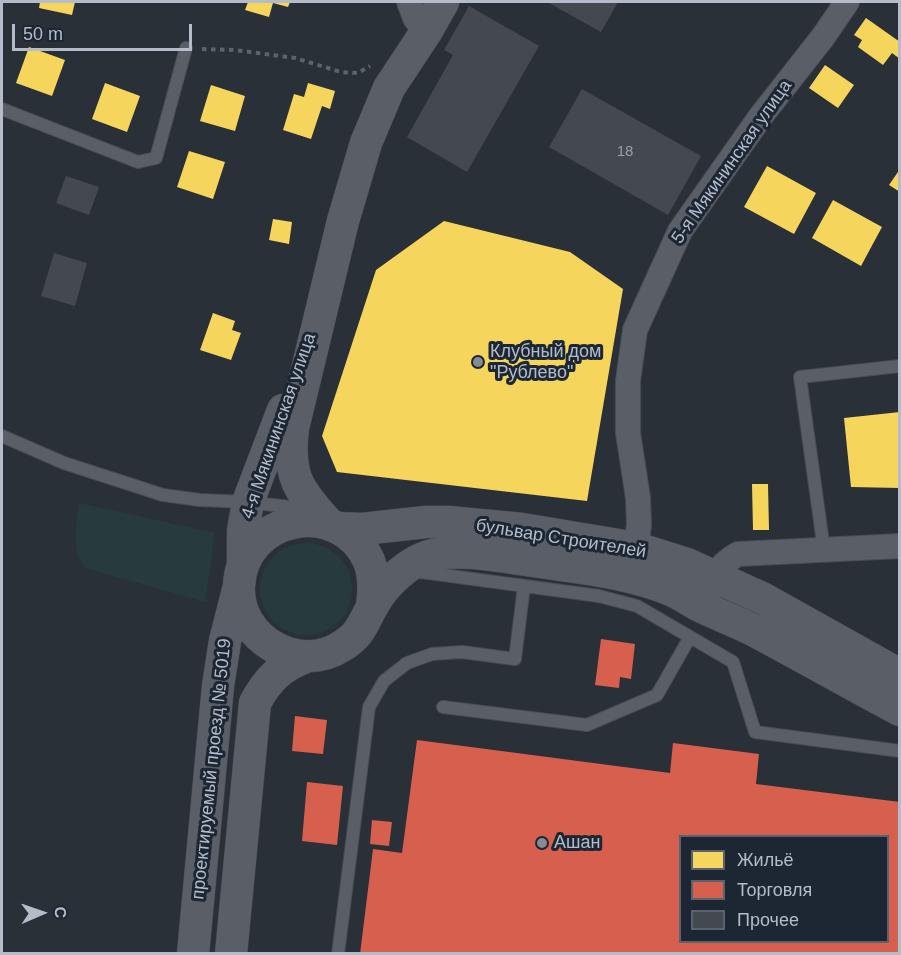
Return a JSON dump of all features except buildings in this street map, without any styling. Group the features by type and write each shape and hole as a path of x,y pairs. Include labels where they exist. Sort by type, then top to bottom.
{"street":[{"path":"409,2 420,42"},
{"name":"4-я Мякининская улица","path":"328,521 296,483 290,449 293,428 343,221 366,143 389,88 443,2"},
{"name":"5-я Мякининская улица","path":"636,548 639,525 638,498 628,433 628,391 635,330 680,231 761,116 823,37 847,2"},
{"name":"4-я Мякининская улица","path":"241,576 243,531 248,502 327,288"},
{"name":"бульвар Строителей","path":"306,657 323,655 354,637 366,623 372,606 374,584 369,561 356,543 328,521"},
{"name":"бульвар Строителей","path":"241,576 251,550 257,543 278,527 295,522 328,521 362,529 426,522 522,529 636,548 687,564 762,598 900,675"},
{"path":"703,607 714,576 725,561 738,554 900,546"},
{"name":"бульвар Строителей","path":"372,606 395,578 423,558 438,554 469,554 611,573 671,590 751,629 900,710"},
{"path":"241,576 241,608 251,627 266,643 275,648 285,653 306,657"},
{"name":"проектируемый проезд № 5019","path":"193,954 218,686 225,641 241,576"},
{"name":"проектируемый проезд № 5019","path":"231,954 255,703 264,686 277,671 306,657"}],"lane":[{"path":"2,109 138,162 156,158 186,48"},
{"path":"824,550 800,376 900,366"},
{"path":"2,436 64,463 163,495 200,500 248,502 328,521"},
{"path":"395,578 421,572 598,596 636,606 733,662 755,732 900,751"},
{"path":"338,954 369,707 384,681 407,663 432,654 462,652 515,659 524,586"},
{"path":"443,706 587,725 657,695 690,637"}],"path":[{"path":"186,48 236,50 295,58 341,72 358,73 397,48 420,42"}],"green space":[{"path":"79,503 215,533 205,602 85,568 76,545"},
{"path":"306,543 332,551 344,563 352,589 344,615 332,627 306,635 280,627 268,615 260,589 268,563 280,551"}],"place":[{"name":"Клубный дом \"Рублево\"","path":"478,362"},
{"name":"Ашан","path":"542,843"}]}
